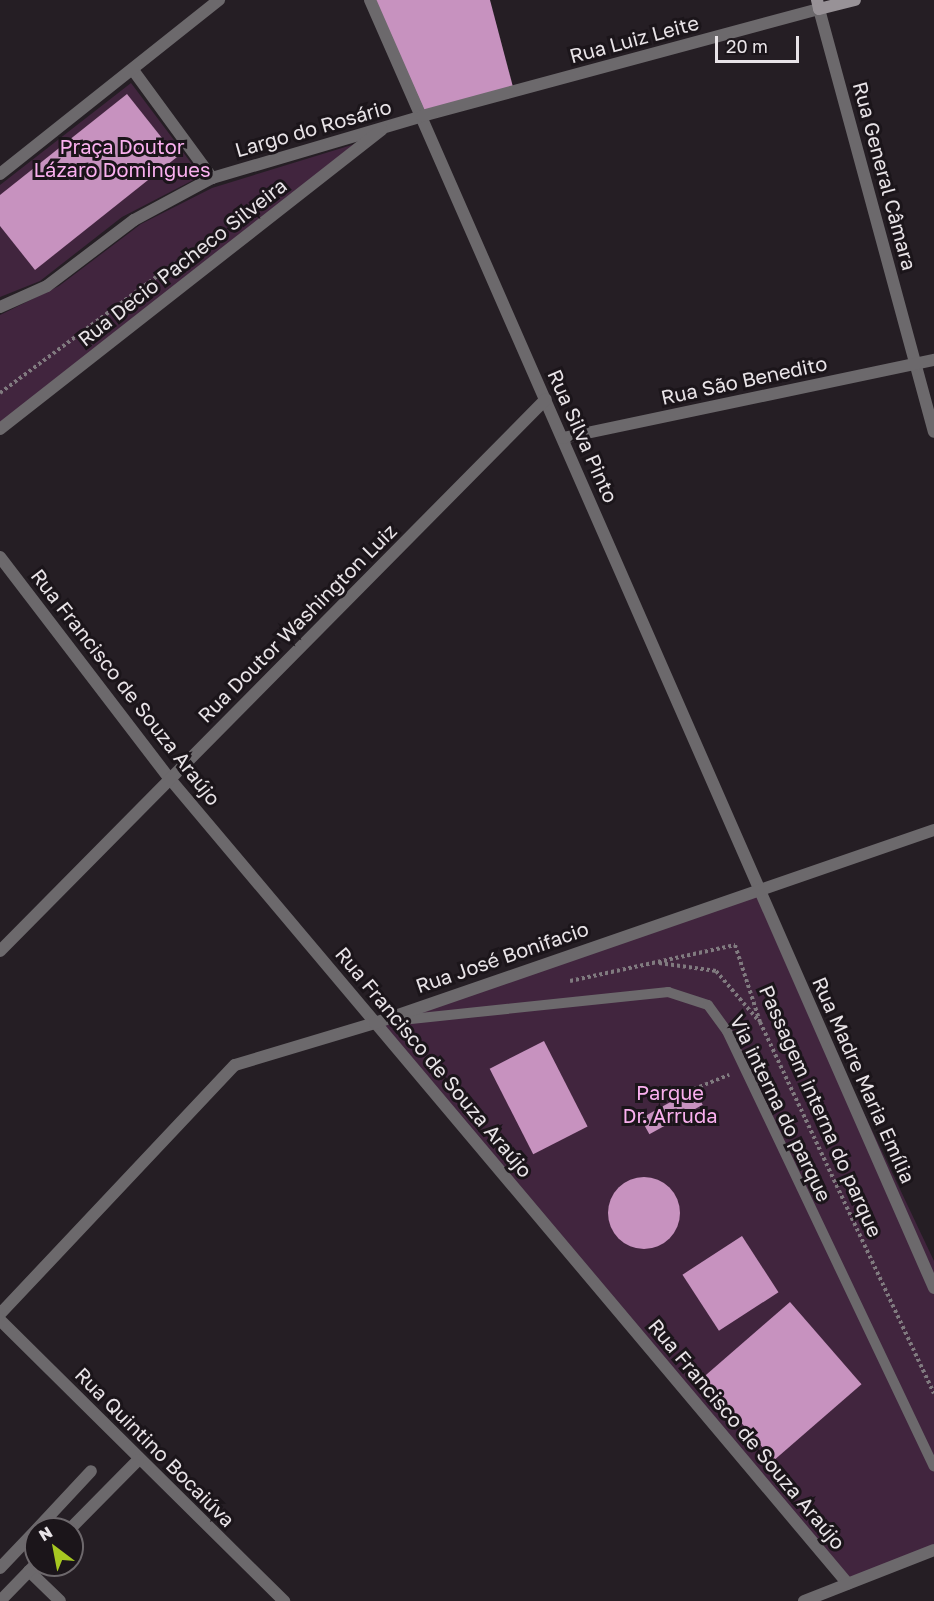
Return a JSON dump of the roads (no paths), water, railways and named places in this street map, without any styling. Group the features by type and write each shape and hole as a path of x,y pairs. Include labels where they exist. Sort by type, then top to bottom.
{"street":[{"path":"0,174 219,0"},
{"name":"Rua Silva Pinto","path":"370,0 759,887"},
{"name":"Rua Luiz Leite","path":"422,116 818,5 855,0"},
{"name":"Rua General Câmara","path":"818,5 934,432"},
{"path":"133,70 212,178"},
{"name":"Largo do Rosário","path":"0,307 47,286 134,220 212,178 422,116"},
{"name":"Rua Decio Pacheco Silveira","path":"0,429 388,126"},
{"name":"Rua São Benedito","path":"563,438 934,360"},
{"name":"Rua Doutor Washington Luiz","path":"0,951 546,399"},
{"name":"Rua Francisco de Souza Araújo","path":"0,557 170,779 848,1584"},
{"name":"Rua José Bonifacio","path":"0,1314 235,1065 375,1023 759,887 934,830"},
{"name":"Rua Madre Maria Emília","path":"759,887 934,1288"},
{"name":"Rua Quintino Bocaiúva","path":"0,1320 138,1460 284,1601"},
{"path":"82,1517 138,1460"},
{"path":"47,1517 91,1471"},
{"path":"0,1568 24,1542"},
{"path":"804,1601 934,1550"},
{"path":"0,1601 24,1576"},
{"path":"41,1577 60,1601"}],"lane":[{"name":"Via interna do parque","path":"375,1023 668,992 708,1005 727,1031 934,1466"}],"park label":[{"name":"Praça Doutor Lázaro Domingues","path":"122,158"},
{"name":"Parque Dr. Arruda","path":"670,1104"}]}
